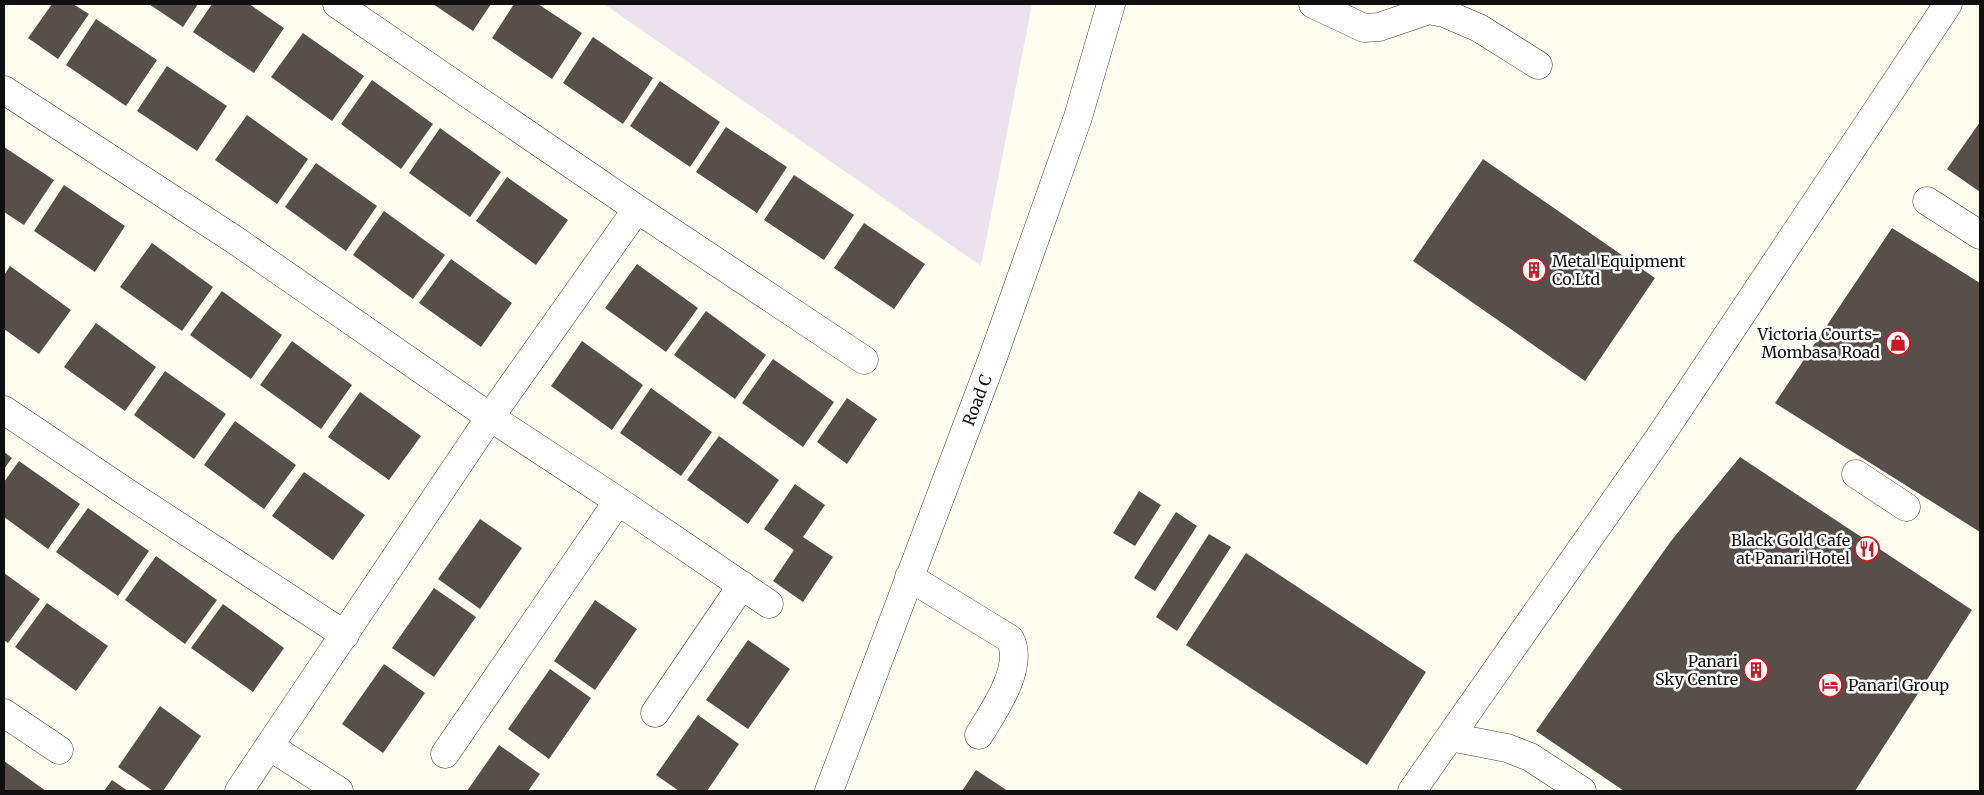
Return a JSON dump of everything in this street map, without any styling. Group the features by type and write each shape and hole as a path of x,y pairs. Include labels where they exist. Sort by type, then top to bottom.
{"street":[{"path":"337,4 637,209 864,360"},
{"name":"Road C","path":"829,791 1033,247 1078,117 1111,4"},
{"path":"1313,4 1364,28 1379,27 1429,10 1444,13 1479,28 1538,65"},
{"path":"1412,791 1659,438 1948,4"},
{"path":"4,90 235,240 490,417 769,604"},
{"path":"1927,201 1980,235"},
{"path":"239,791 490,417 637,209"},
{"path":"4,410 345,635"},
{"path":"1856,474 1906,507"},
{"path":"445,754 618,501"},
{"path":"910,577 1010,640 1014,646 1012,671 1005,692 979,734"},
{"path":"655,713 742,585"},
{"path":"4,713 59,750"},
{"path":"1450,737 1507,748 1530,756 1582,791"},
{"path":"269,746 339,791"}],"shaded area":[{"path":"604,4 1032,4 981,266"}],"building":[{"path":"52,4 73,4 89,14 58,59 28,38"},
{"path":"149,4 198,4 183,27"},
{"path":"212,4 249,4 284,28 254,73 193,32"},
{"path":"433,4 491,4 473,31"},
{"path":"514,4 538,4 582,33 552,79 492,38"},
{"path":"96,19 157,60 126,106 66,65"},
{"path":"303,33 364,76 332,121 271,77"},
{"path":"593,37 653,78 623,124 563,83"},
{"path":"167,66 227,106 197,151 137,111"},
{"path":"372,80 433,124 401,169 341,124"},
{"path":"660,81 720,122 690,167 630,126"},
{"path":"247,115 308,159 277,204 215,160"},
{"path":"1980,122 1980,192 1947,169"},
{"path":"726,127 787,167 757,213 696,172"},
{"path":"440,128 501,172 470,217 409,173"},
{"path":"4,147 54,180 24,225 4,212"},
{"name":"Metal Equipment Co.Ltd","path":"1483,159 1655,278 1585,381 1413,261"},
{"path":"316,163 377,206 346,251 285,207"},
{"path":"794,175 854,215 824,260 764,220"},
{"path":"507,177 568,220 536,265 476,221"},
{"path":"64,185 125,226 95,272 34,231"},
{"path":"384,211 445,255 413,299 353,255"},
{"path":"864,223 925,264 894,309 834,268"},
{"name":"Victoria Courts- Mombasa Road","path":"1892,228 1980,283 1980,532 1775,403"},
{"path":"152,243 213,287 182,331 120,287"},
{"path":"451,259 512,303 481,347 419,303"},
{"path":"637,264 698,308 666,352 605,308"},
{"path":"10,266 71,310 39,354 4,329 4,275"},
{"path":"222,291 282,335 251,379 190,335"},
{"path":"706,311 766,355 735,399 674,355"},
{"path":"96,323 156,367 125,411 64,367"},
{"path":"292,341 352,385 321,429 260,385"},
{"path":"582,341 643,385 612,430 551,386"},
{"path":"773,359 834,402 803,447 742,403"},
{"path":"165,371 226,414 194,459 134,415"},
{"path":"651,388 712,432 681,476 620,433"},
{"path":"360,392 421,436 389,480 328,437"},
{"path":"847,398 877,419 847,464 817,442"},
{"path":"235,421 296,465 264,509 204,465"},
{"path":"719,436 779,480 748,524 687,480"},
{"path":"4,452 12,458 4,469"},
{"name":"Panari Sky Centre","path":"1740,457 1972,610 1855,791 1624,791 1536,731 1671,541"},
{"path":"19,461 80,504 48,549 4,517 4,482"},
{"path":"304,472 365,515 333,560 272,516"},
{"path":"795,484 825,505 803,537 833,557 803,602 773,581 794,550 764,529"},
{"path":"1139,491 1161,505 1135,546 1113,533"},
{"path":"88,508 149,551 118,596 56,552"},
{"path":"1176,512 1197,526 1155,591 1134,578"},
{"path":"480,519 522,548 480,609 438,579"},
{"path":"1209,534 1231,547 1177,631 1156,617"},
{"path":"1246,553 1426,672 1367,765 1186,645"},
{"path":"156,556 217,600 185,644 125,600"},
{"path":"4,573 40,599 8,643 4,640"},
{"path":"434,588 476,617 434,677 392,648"},
{"path":"595,600 637,629 595,690 554,661"},
{"path":"47,603 108,646 76,691 15,647"},
{"path":"223,604 284,648 253,692 191,648"},
{"path":"748,640 790,669 748,729 706,700"},
{"path":"384,664 425,693 383,753 342,724"},
{"path":"550,669 591,698 549,759 508,729"},
{"path":"160,706 201,736 163,791 153,791 118,767"},
{"path":"698,715 739,744 707,791 679,791 656,775"},
{"path":"499,745 540,774 528,791 467,791"},
{"path":"4,761 46,791 4,791"},
{"path":"976,770 1008,791 962,791"},
{"path":"112,780 128,791 104,791"}],"place":[{"name":"Metal Equipment Co.Ltd","path":"1534,270"},
{"name":"Victoria Courts- Mombasa Road","path":"1898,343"},
{"name":"Black Gold Cafe at Panari Hotel","path":"1867,549"},
{"name":"Panari Sky Centre","path":"1756,670"},
{"name":"Panari Group","path":"1830,685"}]}
